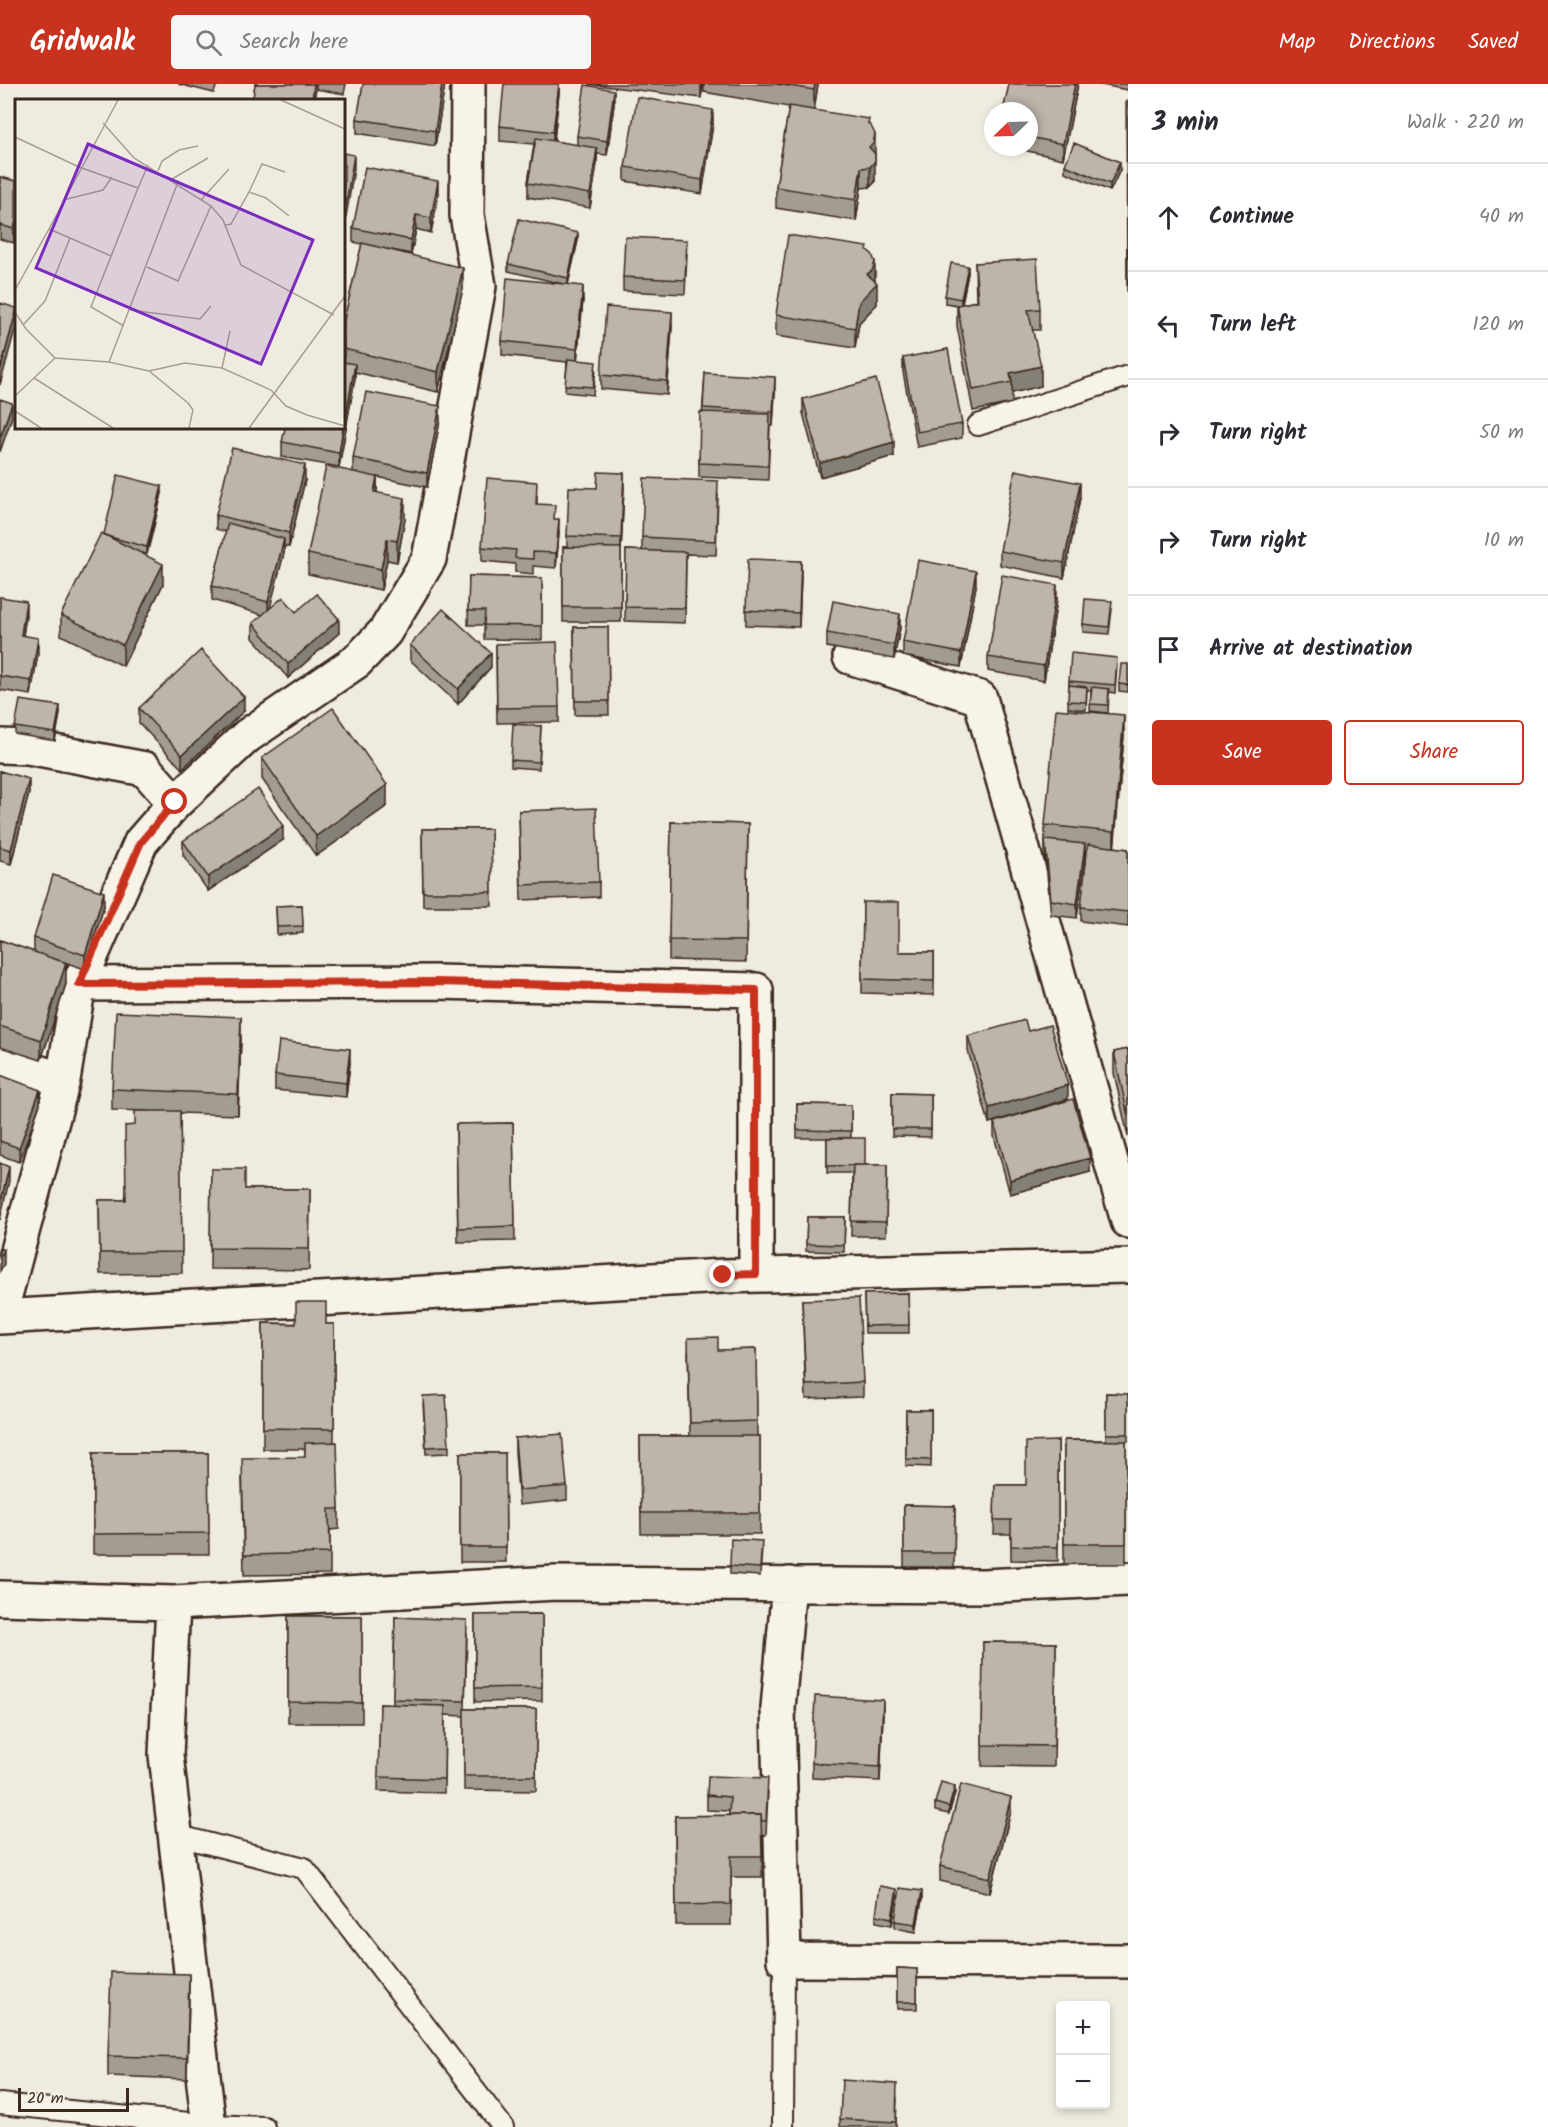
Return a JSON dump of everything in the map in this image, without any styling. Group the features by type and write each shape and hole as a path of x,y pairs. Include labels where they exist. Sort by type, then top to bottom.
{"street":[{"path":"468,84 466,215 479,286 429,559 385,632 357,661 247,736 175,802 141,842 79,984 63,1080 0,1315 756,1274 1128,1266"},
{"path":"850,657 980,698 1128,1221"},
{"path":"0,746 28,747 145,770 175,802"},
{"path":"79,984 436,982 756,990 756,1274"},
{"path":"0,1060 63,1080"},
{"path":"0,1598 173,1603 556,1583 983,1586 1128,1579"},
{"path":"789,1584 778,1708 784,1959 1128,1961"},
{"path":"173,1603 166,1755 209,2126"}],"lane":[{"path":"978,425 1128,375"},
{"path":"175,1835 304,1869 502,2127"},
{"path":"783,2127 784,1959"},
{"path":"0,2104 209,2126 264,2127"}],"building":[{"path":"255,84 314,84 312,99 253,98"},
{"path":"363,84 442,84 435,131 357,119"},
{"path":"504,84 559,84 553,132 500,126"},
{"path":"777,84 815,84 814,90"},
{"path":"1009,84 1075,84 1063,144 1038,139 1038,102 1005,102"},
{"path":"585,85 614,90 607,141 577,136"},
{"path":"637,97 713,110 702,180 625,167"},
{"path":"1126,101 1128,101 1128,291 1127,291"},
{"path":"789,106 869,119 868,124 875,134 873,144 869,147 875,154 875,161 870,167 861,168 856,200 776,187"},
{"path":"536,138 597,148 590,194 528,183"},
{"path":"1074,143 1120,162 1110,184 1065,165"},
{"path":"345,153 354,155 345,209"},
{"path":"365,167 438,181 431,218 416,215 411,240 353,228"},
{"path":"0,177 15,181 15,224 14,229 0,225"},
{"path":"519,219 578,233 568,278 508,264"},
{"path":"788,235 868,247 867,250 872,254 875,262 872,271 867,274 877,283 859,302 855,328 776,315"},
{"path":"625,237 687,240 685,280 623,277"},
{"path":"362,243 463,268 438,372 345,349 345,316"},
{"path":"1037,259 1040,309 1028,310 1041,366 1010,373 1012,382 973,390 957,305 978,301 975,263"},
{"path":"951,263 968,266 961,299 945,296"},
{"path":"507,278 583,286 577,349 502,341"},
{"path":"0,303 15,308 15,316 0,371"},
{"path":"606,307 672,312 667,381 601,375"},
{"path":"948,349 962,424 917,432 903,358"},
{"path":"568,359 596,362 593,387 565,385"},
{"path":"345,362 355,364 345,421"},
{"path":"705,373 775,377 773,412 703,408"},
{"path":"876,379 894,442 820,463 803,399"},
{"path":"366,392 440,406 427,473 353,458"},
{"path":"0,399 12,403 0,438"},
{"path":"700,412 770,414 768,466 699,463"},
{"path":"285,429 343,429 339,453 282,442"},
{"path":"232,448 305,465 289,533 216,515"},
{"path":"326,466 377,477 374,492 405,498 397,541 387,539 381,569 308,554"},
{"path":"1015,470 1080,483 1064,563 1000,551"},
{"path":"598,472 624,473 621,538 567,536 569,487 597,488"},
{"path":"118,475 162,486 147,547 104,534"},
{"path":"487,478 537,482 536,504 555,505 554,519 559,519 556,553 533,552 533,559 515,558 516,550 482,547"},
{"path":"644,478 718,481 716,541 642,537"},
{"path":"228,523 284,539 268,602 212,586"},
{"path":"101,533 163,564 123,645 61,615"},
{"path":"563,547 621,548 621,607 563,607"},
{"path":"626,550 686,552 685,608 625,607"},
{"path":"748,559 801,561 799,613 746,610"},
{"path":"918,560 976,571 961,653 903,642"},
{"path":"1002,575 1057,585 1044,666 988,657"},
{"path":"469,576 542,578 542,626 484,625 485,611 468,611"},
{"path":"317,594 339,619 288,664 253,623 283,597 296,612"},
{"path":"0,597 26,601 21,635 38,638 31,681 0,676"},
{"path":"1085,599 1112,601 1109,627 1083,624"},
{"path":"833,601 900,614 894,645 827,633"},
{"path":"443,609 491,653 458,689 410,645"},
{"path":"574,627 608,627 609,701 575,701"},
{"path":"557,642 559,707 497,708 496,644"},
{"path":"201,650 244,697 182,755 139,708"},
{"path":"1071,653 1117,658 1115,685 1069,681"},
{"path":"1121,664 1128,664 1128,685 1119,684"},
{"path":"1069,685 1087,687 1086,702 1068,701"},
{"path":"1092,687 1109,689 1108,705 1090,704"},
{"path":"20,700 60,706 55,733 15,727"},
{"path":"333,708 387,785 316,836 262,758"},
{"path":"1056,709 1124,715 1114,832 1045,825"},
{"path":"513,724 541,726 539,762 511,760"},
{"path":"0,771 29,779 11,850 0,847"},
{"path":"258,789 283,826 208,877 183,841"},
{"path":"596,808 599,882 521,885 519,811"},
{"path":"671,822 748,824 746,941 669,940"},
{"path":"422,829 491,829 492,892 423,892"},
{"path":"1045,840 1085,844 1077,904 1051,900"},
{"path":"1088,844 1128,849 1128,912 1081,907"},
{"path":"53,875 104,892 85,955 34,938"},
{"path":"863,902 899,902 899,952 934,952 934,981 862,979"},
{"path":"302,905 303,926 277,927 276,906"},
{"path":"0,940 66,963 41,1040 0,1026"},
{"path":"116,1012 241,1017 238,1094 112,1089"},
{"path":"1025,1020 1028,1031 1050,1025 1068,1085 989,1108 968,1036"},
{"path":"279,1041 350,1049 346,1083 275,1075"},
{"path":"1128,1049 1128,1116 1114,1052"},
{"path":"0,1075 40,1090 19,1148 0,1141"},
{"path":"892,1093 931,1094 931,1129 892,1129"},
{"path":"1073,1099 1090,1158 1010,1180 994,1122"},
{"path":"797,1104 851,1105 851,1131 797,1130"},
{"path":"135,1111 180,1111 182,1252 100,1253 99,1200 126,1200 125,1126 135,1125"},
{"path":"513,1123 515,1226 458,1228 456,1124"},
{"path":"827,1138 865,1138 865,1165 827,1166"},
{"path":"0,1163 9,1167 0,1205"},
{"path":"853,1165 887,1165 886,1222 851,1221"},
{"path":"211,1169 245,1169 245,1189 310,1189 309,1249 210,1248"},
{"path":"807,1217 845,1217 844,1245 806,1244"},
{"path":"908,1293 909,1325 865,1326 864,1294"},
{"path":"859,1298 863,1382 806,1385 802,1300"},
{"path":"296,1302 326,1302 326,1324 334,1324 334,1429 263,1428 263,1323 296,1324"},
{"path":"718,1337 718,1350 756,1349 757,1421 690,1423 688,1338"},
{"path":"1106,1393 1128,1394 1128,1434 1106,1434"},
{"path":"446,1395 449,1446 426,1447 423,1396"},
{"path":"906,1410 931,1410 931,1460 906,1459"},
{"path":"562,1434 567,1486 519,1490 515,1438"},
{"path":"640,1436 760,1436 760,1513 641,1513"},
{"path":"1064,1440 1126,1441 1126,1544 1064,1544"},
{"path":"1058,1441 1058,1547 1011,1546 1011,1520 994,1520 995,1485 1026,1485 1026,1442"},
{"path":"337,1442 339,1509 329,1509 330,1553 244,1555 242,1458 305,1457 305,1443"},
{"path":"93,1453 208,1453 209,1533 93,1534"},
{"path":"460,1453 505,1453 506,1547 460,1547"},
{"path":"904,1505 955,1506 954,1553 904,1553"},
{"path":"731,1539 762,1541 760,1568 730,1566"},
{"path":"542,1614 542,1687 475,1688 475,1615"},
{"path":"288,1616 362,1616 362,1703 288,1702"},
{"path":"395,1617 467,1620 465,1701 393,1699"},
{"path":"983,1642 1056,1643 1054,1746 982,1745"},
{"path":"815,1696 883,1700 880,1767 812,1763"},
{"path":"380,1704 445,1706 444,1779 378,1777"},
{"path":"464,1709 536,1709 536,1776 464,1776"},
{"path":"708,1776 768,1778 766,1821 762,1821 761,1815 729,1815 730,1797 707,1795"},
{"path":"941,1782 955,1786 949,1807 935,1803"},
{"path":"961,1784 1011,1797 990,1878 940,1866"},
{"path":"761,1815 762,1856 731,1856 731,1904 676,1905 675,1816"},
{"path":"880,1886 897,1889 892,1918 876,1915"},
{"path":"900,1888 922,1891 916,1924 895,1921"},
{"path":"897,1968 917,1969 917,2002 897,2002"},
{"path":"111,1972 189,1974 187,2058 108,2056"},
{"path":"842,2080 897,2084 896,2122 840,2119"}],"route":[{"path":"175,802 141,842 79,984 436,982 756,990 756,1274 723,1275"}]}
